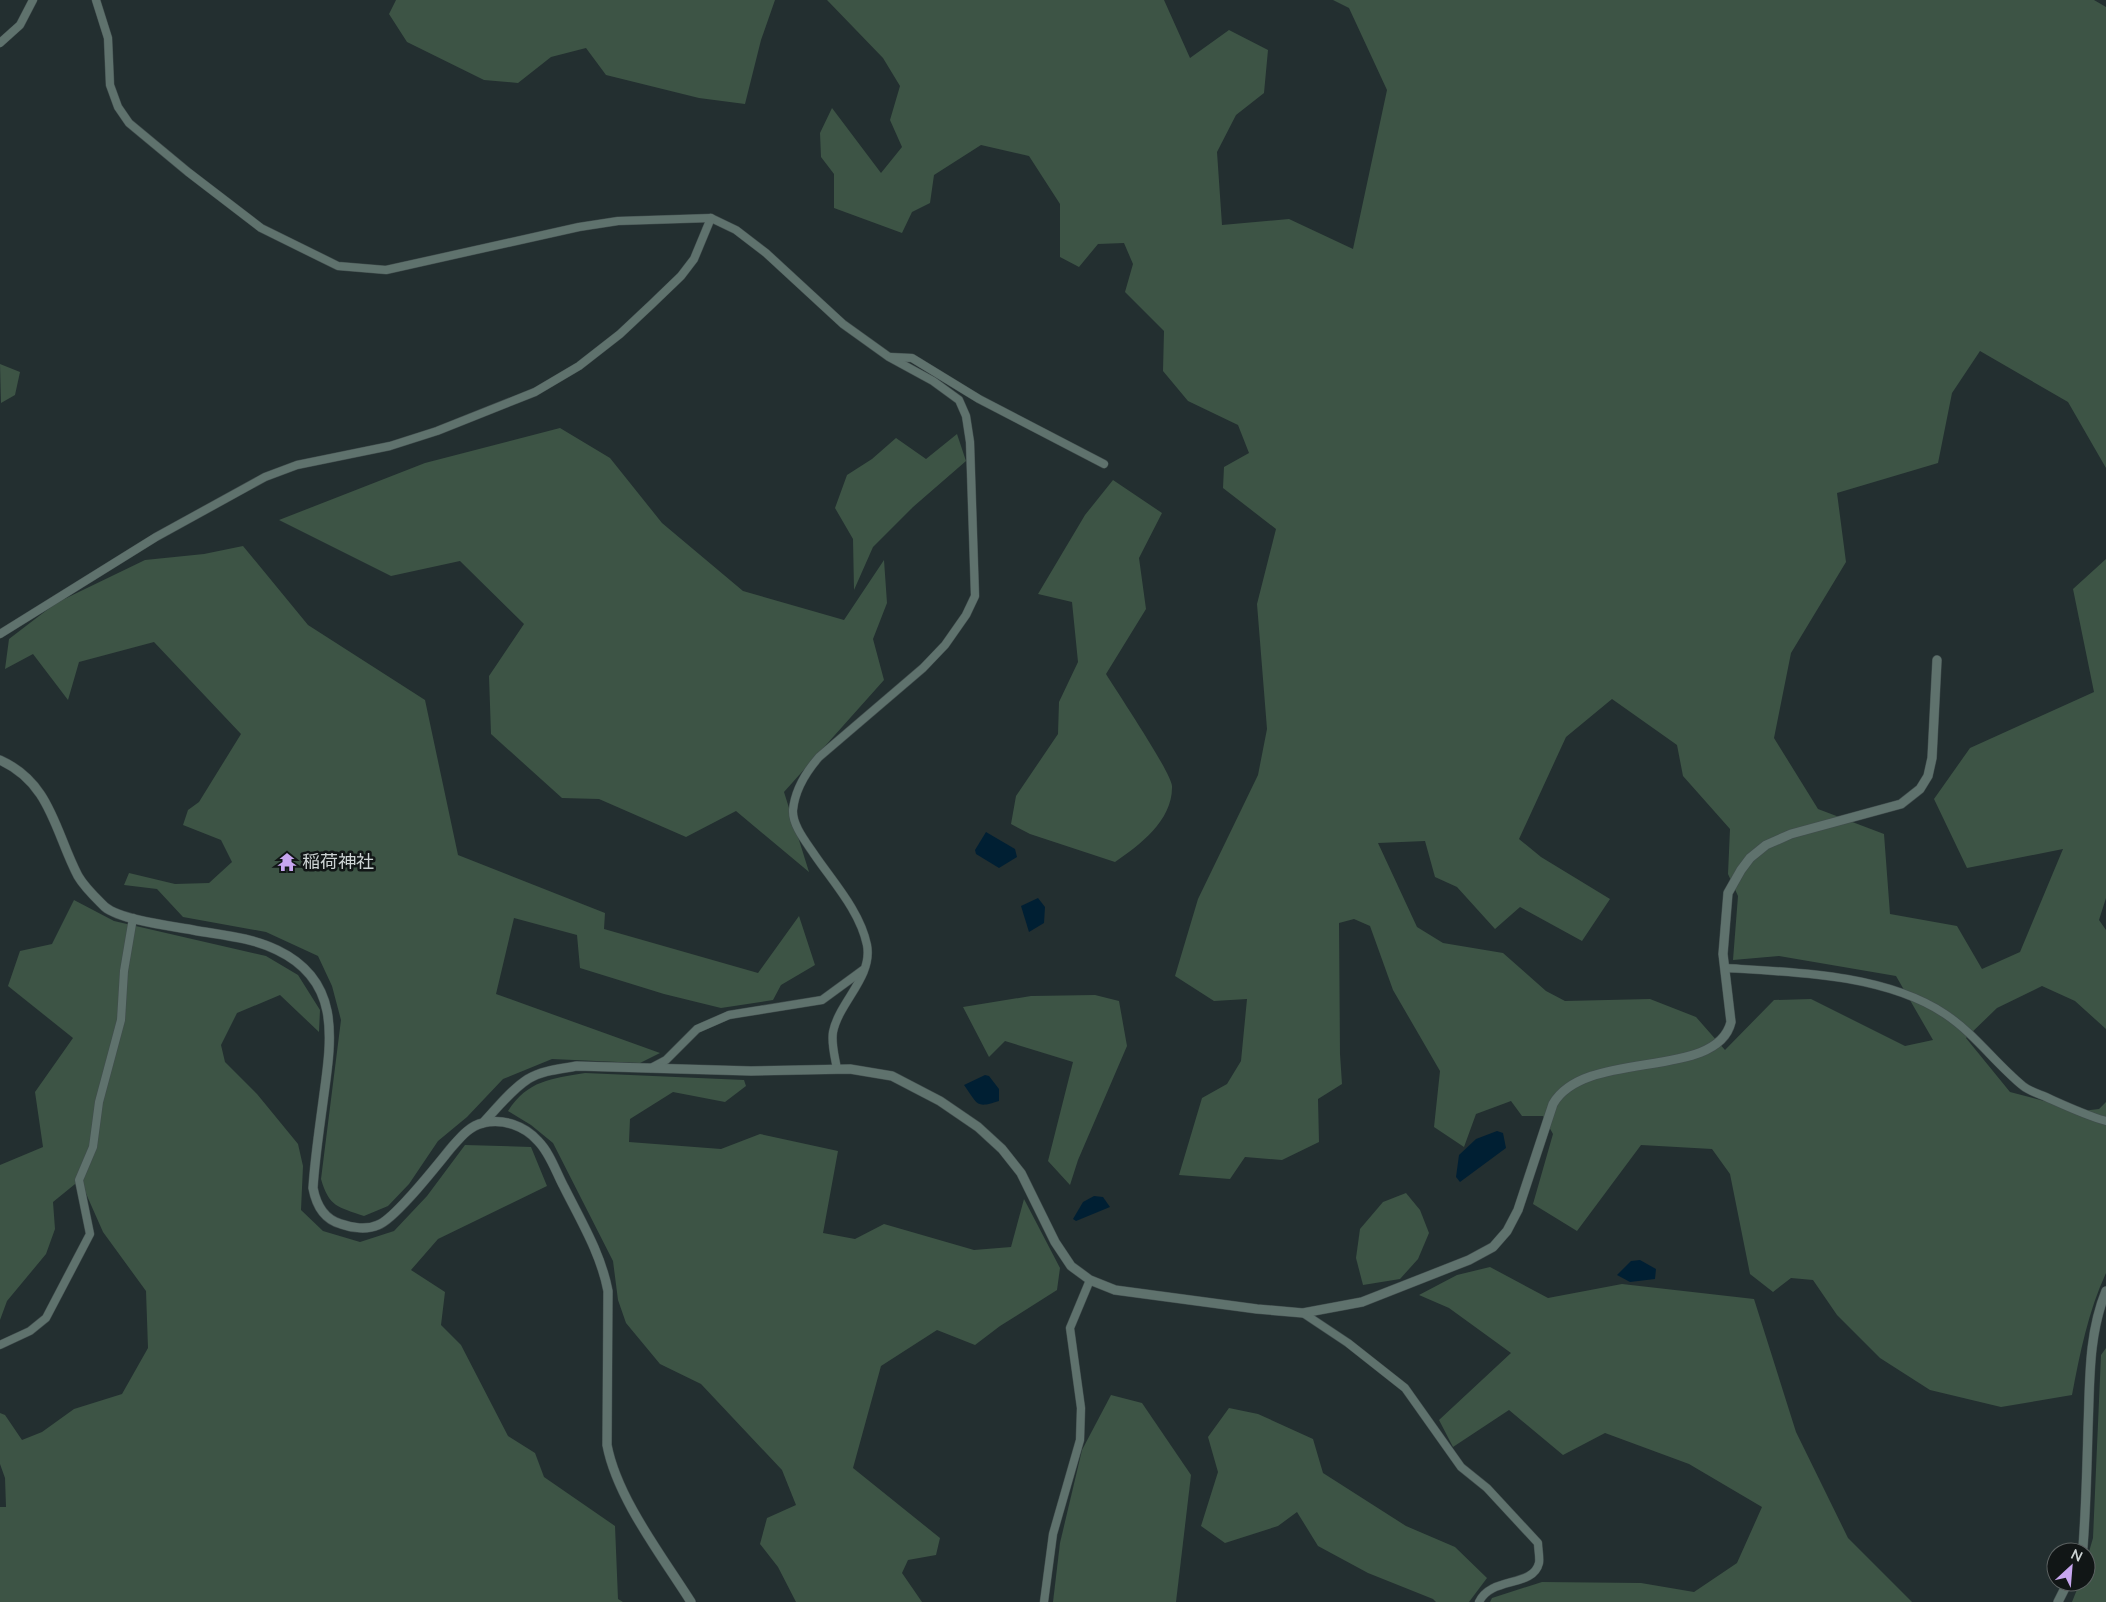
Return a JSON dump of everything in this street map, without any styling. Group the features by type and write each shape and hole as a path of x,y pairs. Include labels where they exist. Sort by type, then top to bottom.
{"street":[{"path":"0,43 20,25 33,0"},
{"path":"96,0 108,38 110,85 118,107 129,123 188,172 261,228 338,266 386,270 579,227 618,221 711,218 736,230 766,253 843,324 889,357 933,381 959,400 966,416 970,442 975,596 966,615 946,645 923,668 819,757 806,772 796,794 793,812 800,833 854,912 868,947 866,967 838,1017 833,1032 832,1044 836,1069"},
{"path":"0,634 156,537 265,477 297,465 390,446 438,430 535,392 579,366 620,334 653,304 681,276 694,259 711,218"},
{"path":"889,357 912,358 979,399 1104,464"},
{"path":"0,760 10,765 32,782 45,800 78,876 91,894 108,909 132,918 256,942 277,950 298,962 315,979 325,999 330,1017 330,1048 314,1167 313,1188 316,1202 326,1217 339,1224 356,1228 378,1225 395,1212 466,1132 483,1123 508,1096 528,1079 551,1070 577,1066 751,1071 850,1069 892,1076 940,1101 978,1128 1002,1149 1021,1173 1055,1242 1072,1266 1090,1280 1115,1290 1257,1309 1302,1313 1362,1302 1469,1260 1493,1247 1507,1231 1518,1210 1553,1104 1559,1094 1577,1081 1609,1072 1706,1052 1724,1039 1731,1022 1724,954 1728,893 1750,858 1766,845 1791,834 1901,804 1920,789 1928,776 1932,758 1937,660"},
{"path":"0,1345 30,1331 46,1318 90,1234 79,1180 93,1147 99,1102 121,1020 124,971 132,918"},
{"path":"651,1068 666,1060 697,1029 729,1015 822,1000 866,967"},
{"path":"1725,968 1824,976 1890,988 1907,994 1943,1012 1965,1028 2024,1087 2088,1116 2106,1121"},
{"path":"483,1123 506,1122 524,1129 539,1141 551,1161 603,1267 608,1291 607,1445 611,1465 631,1506 691,1602"},
{"path":"1044,1602 1053,1534 1080,1440 1081,1408 1070,1328 1090,1280"},
{"path":"2083,1542 2087,1495 2090,1353 2100,1305 2106,1291"},
{"path":"1302,1313 1348,1343 1405,1388 1461,1467 1487,1488 1538,1543 1539,1563 1534,1573 1524,1578 1493,1586 1481,1597 1479,1602"}],"green space":[{"path":"396,0 775,0 761,40 745,104 699,98 606,75 586,48 551,57 518,83 484,80 407,42 389,14"},
{"path":"827,0 1164,0 1190,58 1229,30 1268,50 1264,93 1236,115 1217,152 1222,225 1289,219 1353,249 1387,90 1349,8 1333,0 2094,0 2106,7 2106,468 2068,402 1980,351 1952,393 1938,463 1837,493 1846,562 1791,653 1774,738 1818,809 1884,834 1890,914 1957,926 1982,969 2020,952 2063,849 1967,868 1934,799 1970,748 2094,692 2073,589 2106,559 2106,898 2099,920 2106,930 2106,1029 2075,1001 2042,986 1997,1008 1966,1038 2010,1092 2082,1111 2099,1109 2106,1102 2106,1273 2089,1318 2072,1395 2001,1407 1930,1390 1880,1358 1837,1315 1813,1280 1791,1278 1773,1292 1750,1274 1730,1174 1712,1149 1641,1145 1577,1231 1533,1204 1553,1134 1543,1116 1522,1116 1511,1101 1476,1114 1464,1147 1434,1127 1440,1071 1393,990 1370,926 1354,919 1339,923 1342,1084 1318,1099 1319,1142 1282,1160 1245,1157 1230,1179 1179,1175 1202,1098 1227,1084 1241,1061 1247,999 1214,1001 1175,976 1198,899 1258,775 1267,729 1257,604 1276,529 1223,488 1224,467 1249,453 1238,425 1188,401 1163,371 1164,331 1125,292 1133,264 1124,243 1098,244 1079,267 1060,257 1060,204 1029,156 981,145 934,175 930,203 912,212 902,233 834,208 834,174 821,157 820,133 832,108 881,173 902,147 890,120 900,86 883,58","holes":["1612,699 1677,745 1683,776 1730,829 1728,874 1738,896 1733,960 1779,956 1896,976 1933,1040 1905,1046 1811,999 1774,1000 1725,1050 1696,1017 1650,999 1565,1001 1546,991 1503,953 1443,943 1417,927 1378,843 1425,841 1435,877 1457,887 1495,929 1520,907 1582,941 1610,899 1541,857 1519,839 1566,737"]},
{"path":"0,364 20,372 15,395 1,403"},
{"path":"560,428 610,458 662,523 743,591 844,620 884,560 887,603 873,639 884,680 784,792 809,872 736,811 686,837 599,799 562,798 491,734 489,676 524,624 460,561 391,576 279,520 425,463"},
{"path":"957,434 966,461 913,507 873,547 854,590 853,539 835,508 847,475 872,459 896,438 926,459"},
{"path":"1113,480 1162,513 1139,558 1146,609 1106,674 1154,749 1172,786 1171,798 1161,821 1135,848 1115,862 1030,834 1011,824 1016,796 1058,734 1059,702 1078,662 1072,602 1038,594 1085,515"},
{"path":"243,546 308,625 425,700 458,855 605,913 604,929 758,973 799,916 815,965 781,985 773,1000 721,1008 664,994 580,968 577,935 514,918 496,994 660,1053 640,1063 552,1059 503,1079 467,1117 438,1141 409,1184 388,1206 364,1216 336,1205 327,1195 321,1179 341,1020 332,986 318,956 266,932 183,917 157,889 124,885 129,873 175,884 209,883 232,862 221,840 183,825 188,810 199,802 241,734 154,642 79,662 68,700 33,654 5,669 9,639 56,603 145,560 204,554"},
{"path":"74,900 114,921 266,956 298,975 320,1010 319,1032 280,995 237,1013 221,1045 225,1062 257,1094 298,1144 303,1166 301,1210 323,1231 360,1242 394,1231 427,1196 465,1145 531,1147 547,1186 438,1239 411,1270 445,1292 441,1325 461,1345 508,1436 535,1453 544,1477 615,1526 618,1599 623,1602 0,1602 0,1507 6,1507 5,1478 0,1464 0,1413 5,1415 22,1440 42,1432 74,1409 122,1394 148,1348 146,1291 103,1232 80,1180 53,1202 55,1229 46,1254 7,1301 0,1320 0,1165 43,1147 35,1092 73,1038 8,986 20,951 52,944"},
{"path":"1095,995 1119,1001 1127,1046 1078,1160 1070,1185 1048,1161 1073,1062 1005,1041 989,1057 963,1007 1031,996"},
{"path":"585,1073 744,1080 746,1086 725,1102 673,1092 630,1119 629,1142 721,1149 760,1134 838,1151 823,1233 855,1239 884,1224 974,1250 1011,1247 1024,1199 1060,1268 1057,1290 1000,1326 975,1345 937,1330 881,1366 853,1468 940,1538 936,1555 908,1560 902,1573 922,1602 796,1602 778,1567 760,1544 767,1518 796,1505 782,1470 701,1384 660,1364 626,1323 618,1300 613,1261 553,1143 531,1125 508,1111 532,1087 551,1079"},
{"path":"1406,1193 1420,1210 1429,1233 1418,1259 1400,1279 1363,1285 1356,1258 1360,1229 1383,1202"},
{"path":"1490,1267 1548,1298 1622,1284 1754,1299 1796,1432 1848,1538 1912,1602 1490,1602 1492,1598 1542,1582 1641,1583 1694,1592 1737,1563 1762,1507 1689,1464 1605,1433 1563,1455 1509,1410 1453,1447 1439,1420 1511,1353 1449,1308 1419,1295 1457,1275"},
{"path":"2106,1348 2106,1602 2072,1602 2076,1592 2096,1592 2096,1542 2092,1542 2101,1355"},
{"path":"1111,1395 1142,1403 1191,1475 1176,1602 1053,1602 1060,1543 1082,1450"},
{"path":"1229,1408 1258,1414 1313,1439 1323,1473 1406,1526 1455,1547 1487,1578 1469,1602 1436,1602 1433,1599 1368,1573 1318,1546 1297,1512 1278,1526 1225,1543 1201,1526 1218,1472 1208,1437"}],"water":[{"path":"986,832 1015,849 1017,857 999,868 976,854 975,850"},
{"path":"1038,898 1045,907 1044,923 1029,932 1021,906"},
{"path":"985,1075 989,1076 999,1089 999,1101 985,1105 975,1101 964,1085"},
{"path":"1497,1131 1503,1133 1506,1148 1460,1182 1456,1177 1459,1155 1476,1139"},
{"path":"1094,1196 1103,1197 1110,1207 1076,1221 1073,1219 1083,1202"},
{"path":"1640,1260 1656,1269 1655,1279 1630,1282 1617,1275 1631,1261"}],"place":[{"name":"稲荷神社","path":"287,862"}]}
